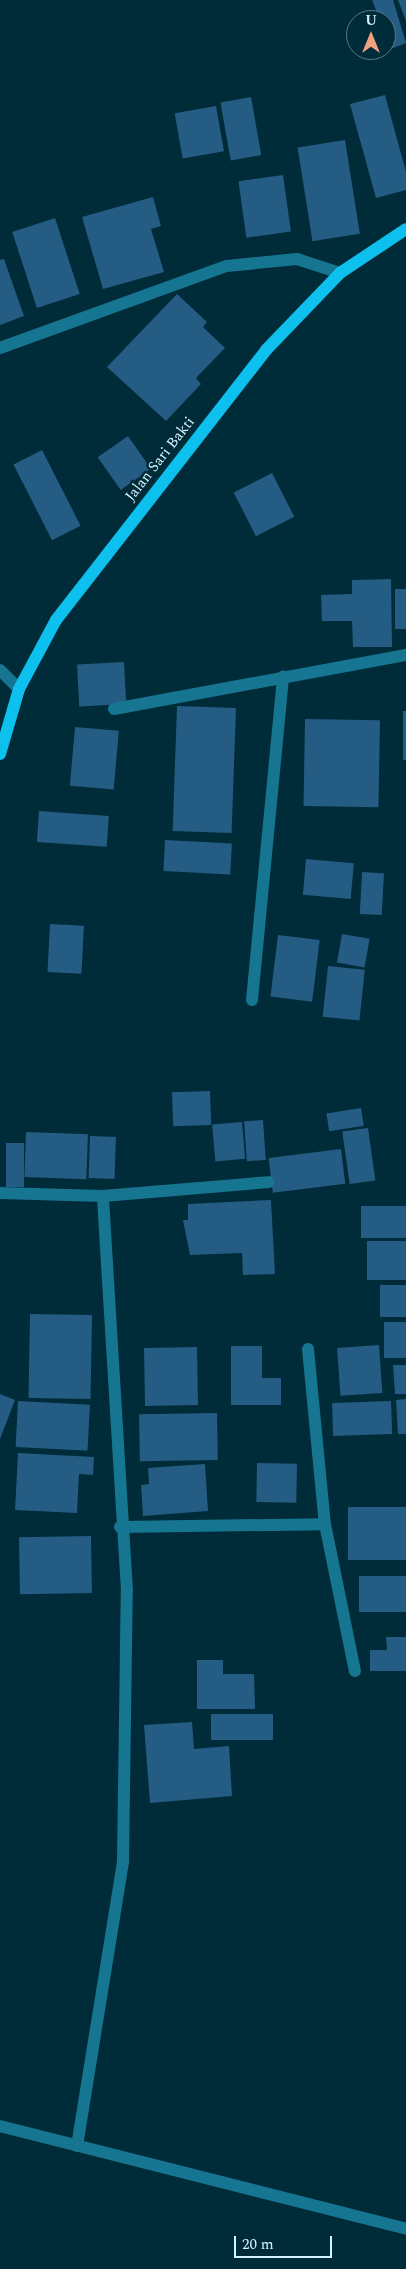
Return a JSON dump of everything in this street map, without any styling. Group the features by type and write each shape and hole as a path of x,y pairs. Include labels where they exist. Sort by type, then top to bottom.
{"main road":[{"name":"Jalan Sari Bakti","path":"0,754 19,689 56,620 266,350 340,273 406,229"}],"street":[{"path":"0,348 227,266 297,259 340,273"},
{"path":"114,709 283,676 406,655"},
{"path":"0,670 19,689"},
{"path":"252,1000 283,676"},
{"path":"0,1193 103,1196 268,1182"},
{"path":"77,2146 123,1861 127,1591 120,1527 103,1196"},
{"path":"308,1349 325,1524 355,1672"},
{"path":"120,1527 325,1524"},
{"path":"0,2126 406,2229"}],"building":[{"path":"372,0 393,0 406,43 396,47 396,10 376,10"},
{"path":"398,0 406,0 406,21"},
{"path":"385,95 406,172 406,190 376,198 350,104"},
{"path":"251,97 261,155 231,160 220,102"},
{"path":"216,106 224,151 183,159 175,113"},
{"path":"345,140 360,234 312,241 298,148"},
{"path":"283,175 291,231 246,238 238,181"},
{"path":"153,197 161,226 151,229 164,272 103,289 82,217"},
{"path":"55,218 80,294 37,308 12,232"},
{"path":"4,259 24,316 0,325 0,260"},
{"path":"177,294 207,322 203,327 225,348 196,378 201,384 166,421 107,367"},
{"path":"128,436 151,469 121,490 98,457"},
{"path":"42,450 81,526 52,540 13,465"},
{"path":"272,473 294,517 256,536 234,493"},
{"path":"391,579 392,647 353,647 352,621 322,621 321,595 352,594 352,580"},
{"path":"395,589 406,589 406,629 395,629"},
{"path":"124,662 126,704 79,706 77,664"},
{"path":"177,706 236,708 232,833 173,831"},
{"path":"403,711 406,711 406,760 403,760"},
{"path":"305,719 380,720 378,807 303,806"},
{"path":"75,727 119,731 114,790 70,786"},
{"path":"39,811 109,816 107,847 37,842"},
{"path":"165,840 232,844 230,874 163,871"},
{"path":"306,859 354,863 351,899 303,895"},
{"path":"362,872 384,873 382,915 360,914"},
{"path":"50,924 84,926 81,974 47,972"},
{"path":"342,934 370,939 365,967 337,963"},
{"path":"278,935 320,940 312,1002 270,997"},
{"path":"328,966 365,970 359,1021 323,1017"},
{"path":"210,1091 211,1125 173,1126 172,1092"},
{"path":"361,1108 364,1126 329,1131 326,1113"},
{"path":"263,1120 266,1160 247,1161 244,1121"},
{"path":"242,1122 245,1159 215,1161 212,1125"},
{"path":"368,1128 375,1180 350,1184 342,1132"},
{"path":"26,1132 88,1134 86,1179 24,1177"},
{"path":"90,1136 116,1137 115,1179 89,1178"},
{"path":"6,1143 24,1143 24,1187 6,1187"},
{"path":"341,1149 345,1184 273,1193 269,1158"},
{"path":"271,1200 275,1274 243,1275 242,1253 190,1255 183,1220 188,1220 188,1204"},
{"path":"361,1206 406,1206 406,1238 361,1238"},
{"path":"367,1241 406,1241 406,1280 367,1280"},
{"path":"380,1285 406,1285 406,1317 380,1317"},
{"path":"30,1314 92,1315 91,1399 29,1398"},
{"path":"384,1322 406,1322 406,1358 384,1358"},
{"path":"379,1345 382,1393 340,1396 337,1348"},
{"path":"231,1346 262,1346 262,1378 281,1378 281,1405 231,1405"},
{"path":"197,1347 198,1405 145,1406 144,1348"},
{"path":"393,1365 406,1365 406,1394 395,1394"},
{"path":"0,1394 15,1400 0,1439"},
{"path":"406,1399 406,1434 398,1434 396,1400"},
{"path":"18,1401 90,1405 87,1451 16,1447"},
{"path":"391,1401 392,1434 333,1436 332,1403"},
{"path":"217,1413 218,1460 140,1461 139,1414"},
{"path":"18,1453 94,1457 93,1475 79,1474 77,1513 15,1510"},
{"path":"257,1463 297,1464 296,1503 256,1502"},
{"path":"205,1464 208,1511 143,1516 141,1485 149,1484 148,1468"},
{"path":"348,1507 406,1507 406,1560 348,1560"},
{"path":"91,1536 92,1593 20,1594 19,1537"},
{"path":"359,1576 406,1576 406,1612 359,1612"},
{"path":"386,1637 406,1637 406,1671 370,1671 370,1650 387,1650"},
{"path":"197,1660 223,1660 223,1674 254,1674 255,1709 197,1709"},
{"path":"211,1714 273,1714 273,1740 211,1740"},
{"path":"192,1722 194,1749 229,1746 232,1796 150,1803 144,1725"}]}
